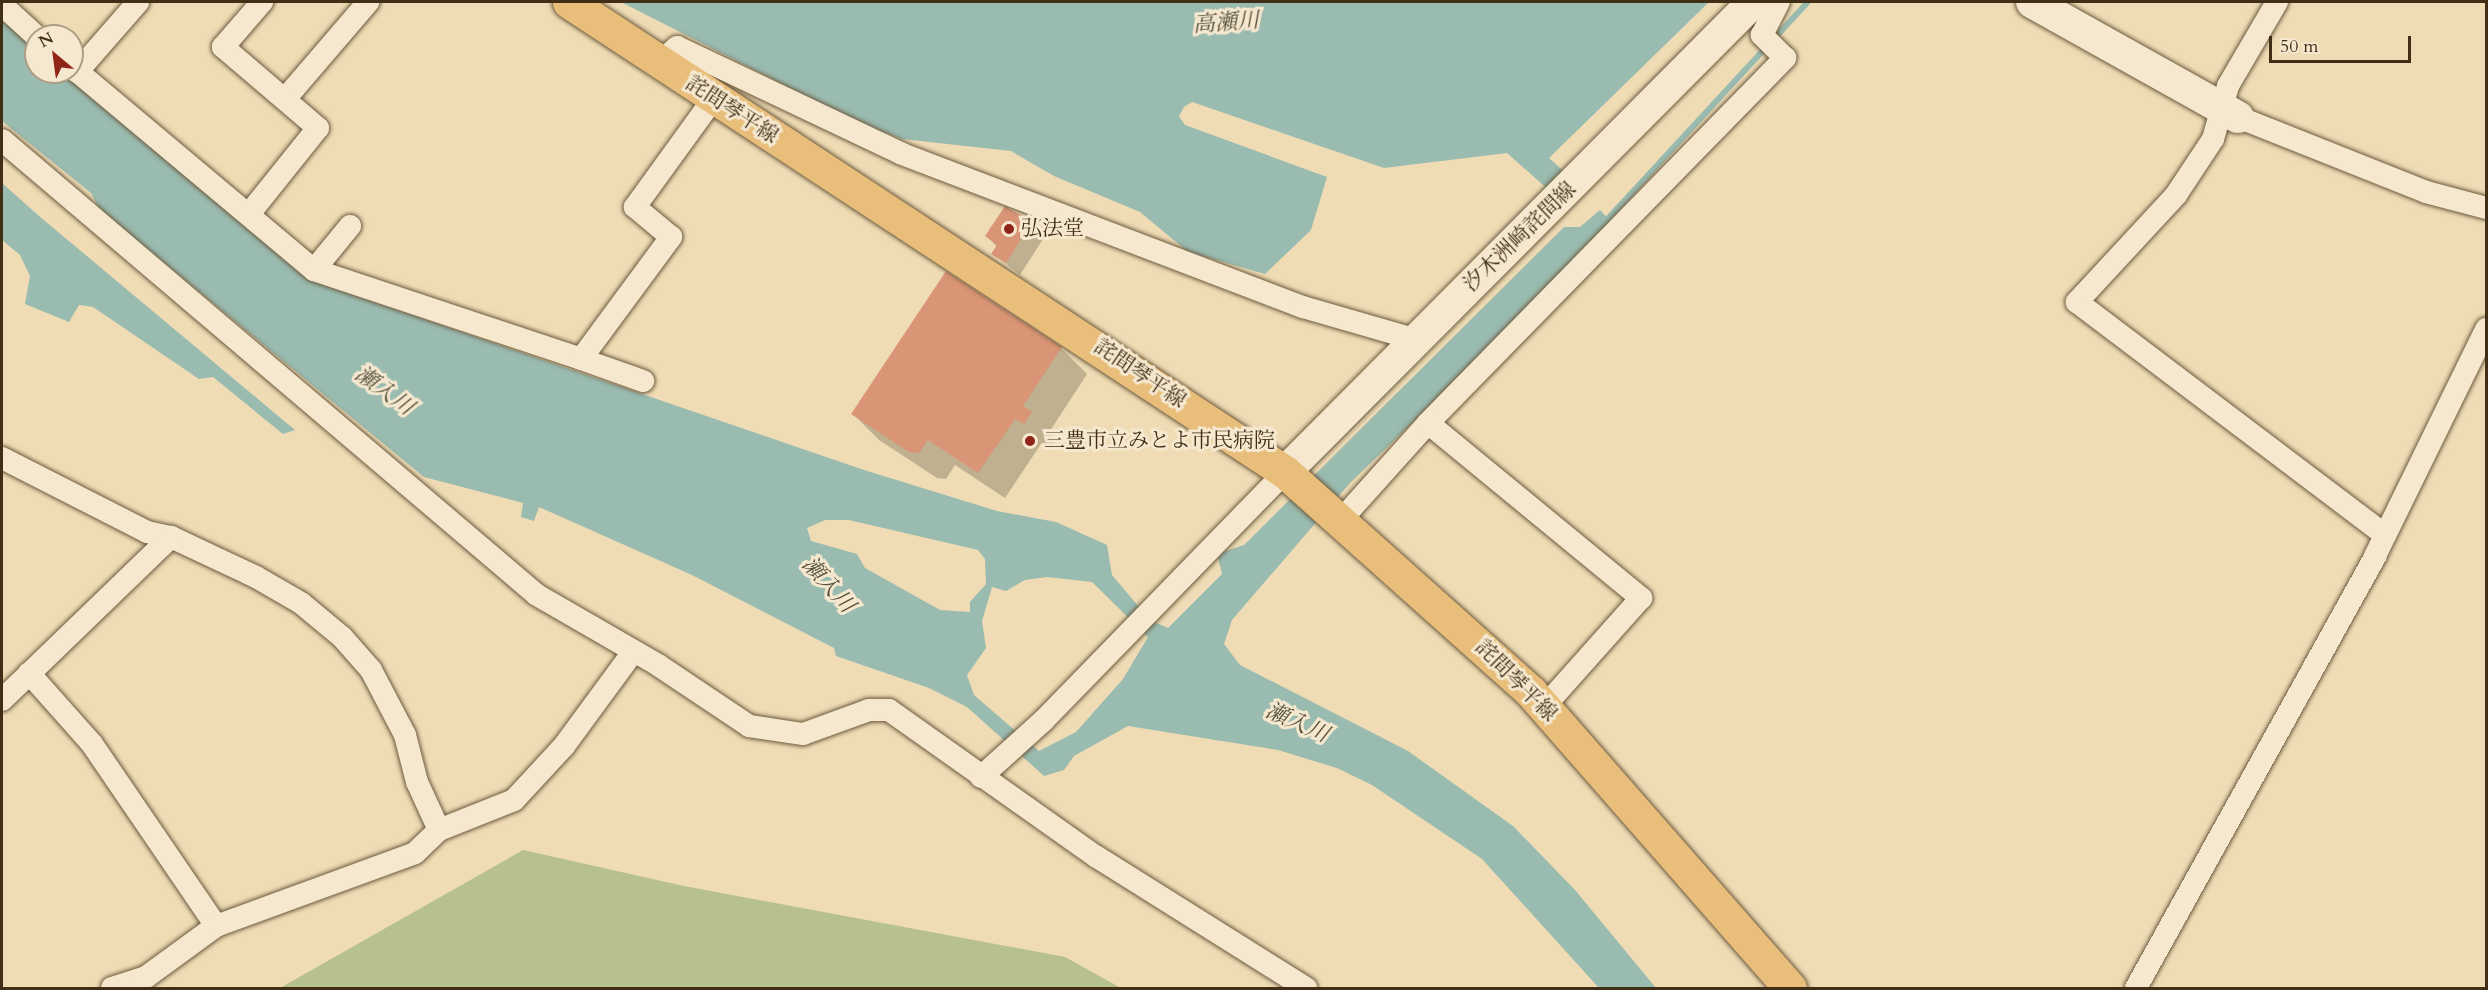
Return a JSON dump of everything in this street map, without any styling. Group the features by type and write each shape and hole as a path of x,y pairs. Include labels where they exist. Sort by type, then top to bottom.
{"main road":[{"name":"詫間琴平線","path":"568,2 1289,476 1336,516 1544,707 1790,988"},
{"name":"汐木洲崎詫間線","path":"1289,476 1414,339 1593,167 1753,2"},
{"path":"2032,2 2229,113"}],"street":[{"path":"5,2 2,5 24,25"},
{"path":"84,59 138,2"},
{"path":"249,213 318,128 223,47 262,2"},
{"path":"285,99 368,2"},
{"path":"1336,516 1785,58 1762,35 1779,2"},
{"path":"2277,2 2228,86 2229,113 2176,195 2077,302 2385,535"},
{"path":"660,62 677,47 902,154 1303,307 1414,339"},
{"path":"84,76 314,270 643,381"},
{"path":"581,359 671,237 635,207 714,98"},
{"path":"2229,113 2426,192 2487,208"},
{"path":"2,140 537,595 633,652 749,726 779,734 803,734 869,710 889,710 981,777 1306,988"},
{"path":"314,270 350,226"},
{"path":"2136,988 2385,535 2487,329"},
{"path":"1428,423 1641,598 1544,707"},
{"path":"2,458 147,532 171,537 301,603 342,637 371,670 405,735 417,782 439,830"},
{"path":"981,777 1044,720 1112,648 1289,476"},
{"path":"2,700 171,537"},
{"path":"112,988 146,977 216,926 416,854 439,830 514,800 564,746 633,652"},
{"path":"29,673 92,744 216,926"}],"green space":[{"path":"523,850 684,886 1065,957 1121,988 280,988"}],"water":[{"name":"高瀬川","path":"621,2 1709,2 1549,158 1569,176 1552,193 1507,153 1384,168 1192,102 1184,107 1179,116 1185,125 1327,177 1311,230 1265,274 1188,252 1140,212 1054,176 1011,151 902,139 859,123"},
{"name":"瀬入川","path":"2,19 24,38 24,84 79,84 313,281 864,470 997,511 1056,522 1107,545 1112,575 1150,620 1168,628 1222,574 1217,554 1244,545 1564,227 1580,227 1600,210 1616,227 1350,483 1232,620 1224,644 1240,665 1408,751 1513,826 1575,890 1656,988 1599,988 1482,859 1372,785 1337,768 1278,750 1128,726 1074,756 1064,770 1044,776 967,707 929,688 836,656 834,648 692,575 539,507 534,521 521,517 523,503 424,477 100,210 91,193 2,121","holes":["825,520 849,520 978,550 985,559 986,584 970,602 970,612 940,610 865,568 857,554 811,541 807,528","1047,577 1092,582 1148,637 1123,679 1076,732 1039,751 974,695 967,675 986,648 982,621 992,587 1006,591 1025,580"]},
{"path":"2,183 295,430 283,434 213,377 199,379 93,307 79,305 69,322 25,304 30,276 20,255 2,240"}],"building":[{"name":"弘法堂","path":"1005,206 1032,222 1006,263 991,254 997,245 985,236"},
{"path":"946,271 1062,347 1023,406 1032,412 1024,424 1015,419 978,473 928,440 919,453 909,452 851,414"}],"waterway":[{"path":"1603,224 1808,2"}],"place":[{"name":"弘法堂","path":"1009,229"},
{"name":"三豊市立みとよ市民病院","path":"1030,441"}]}
